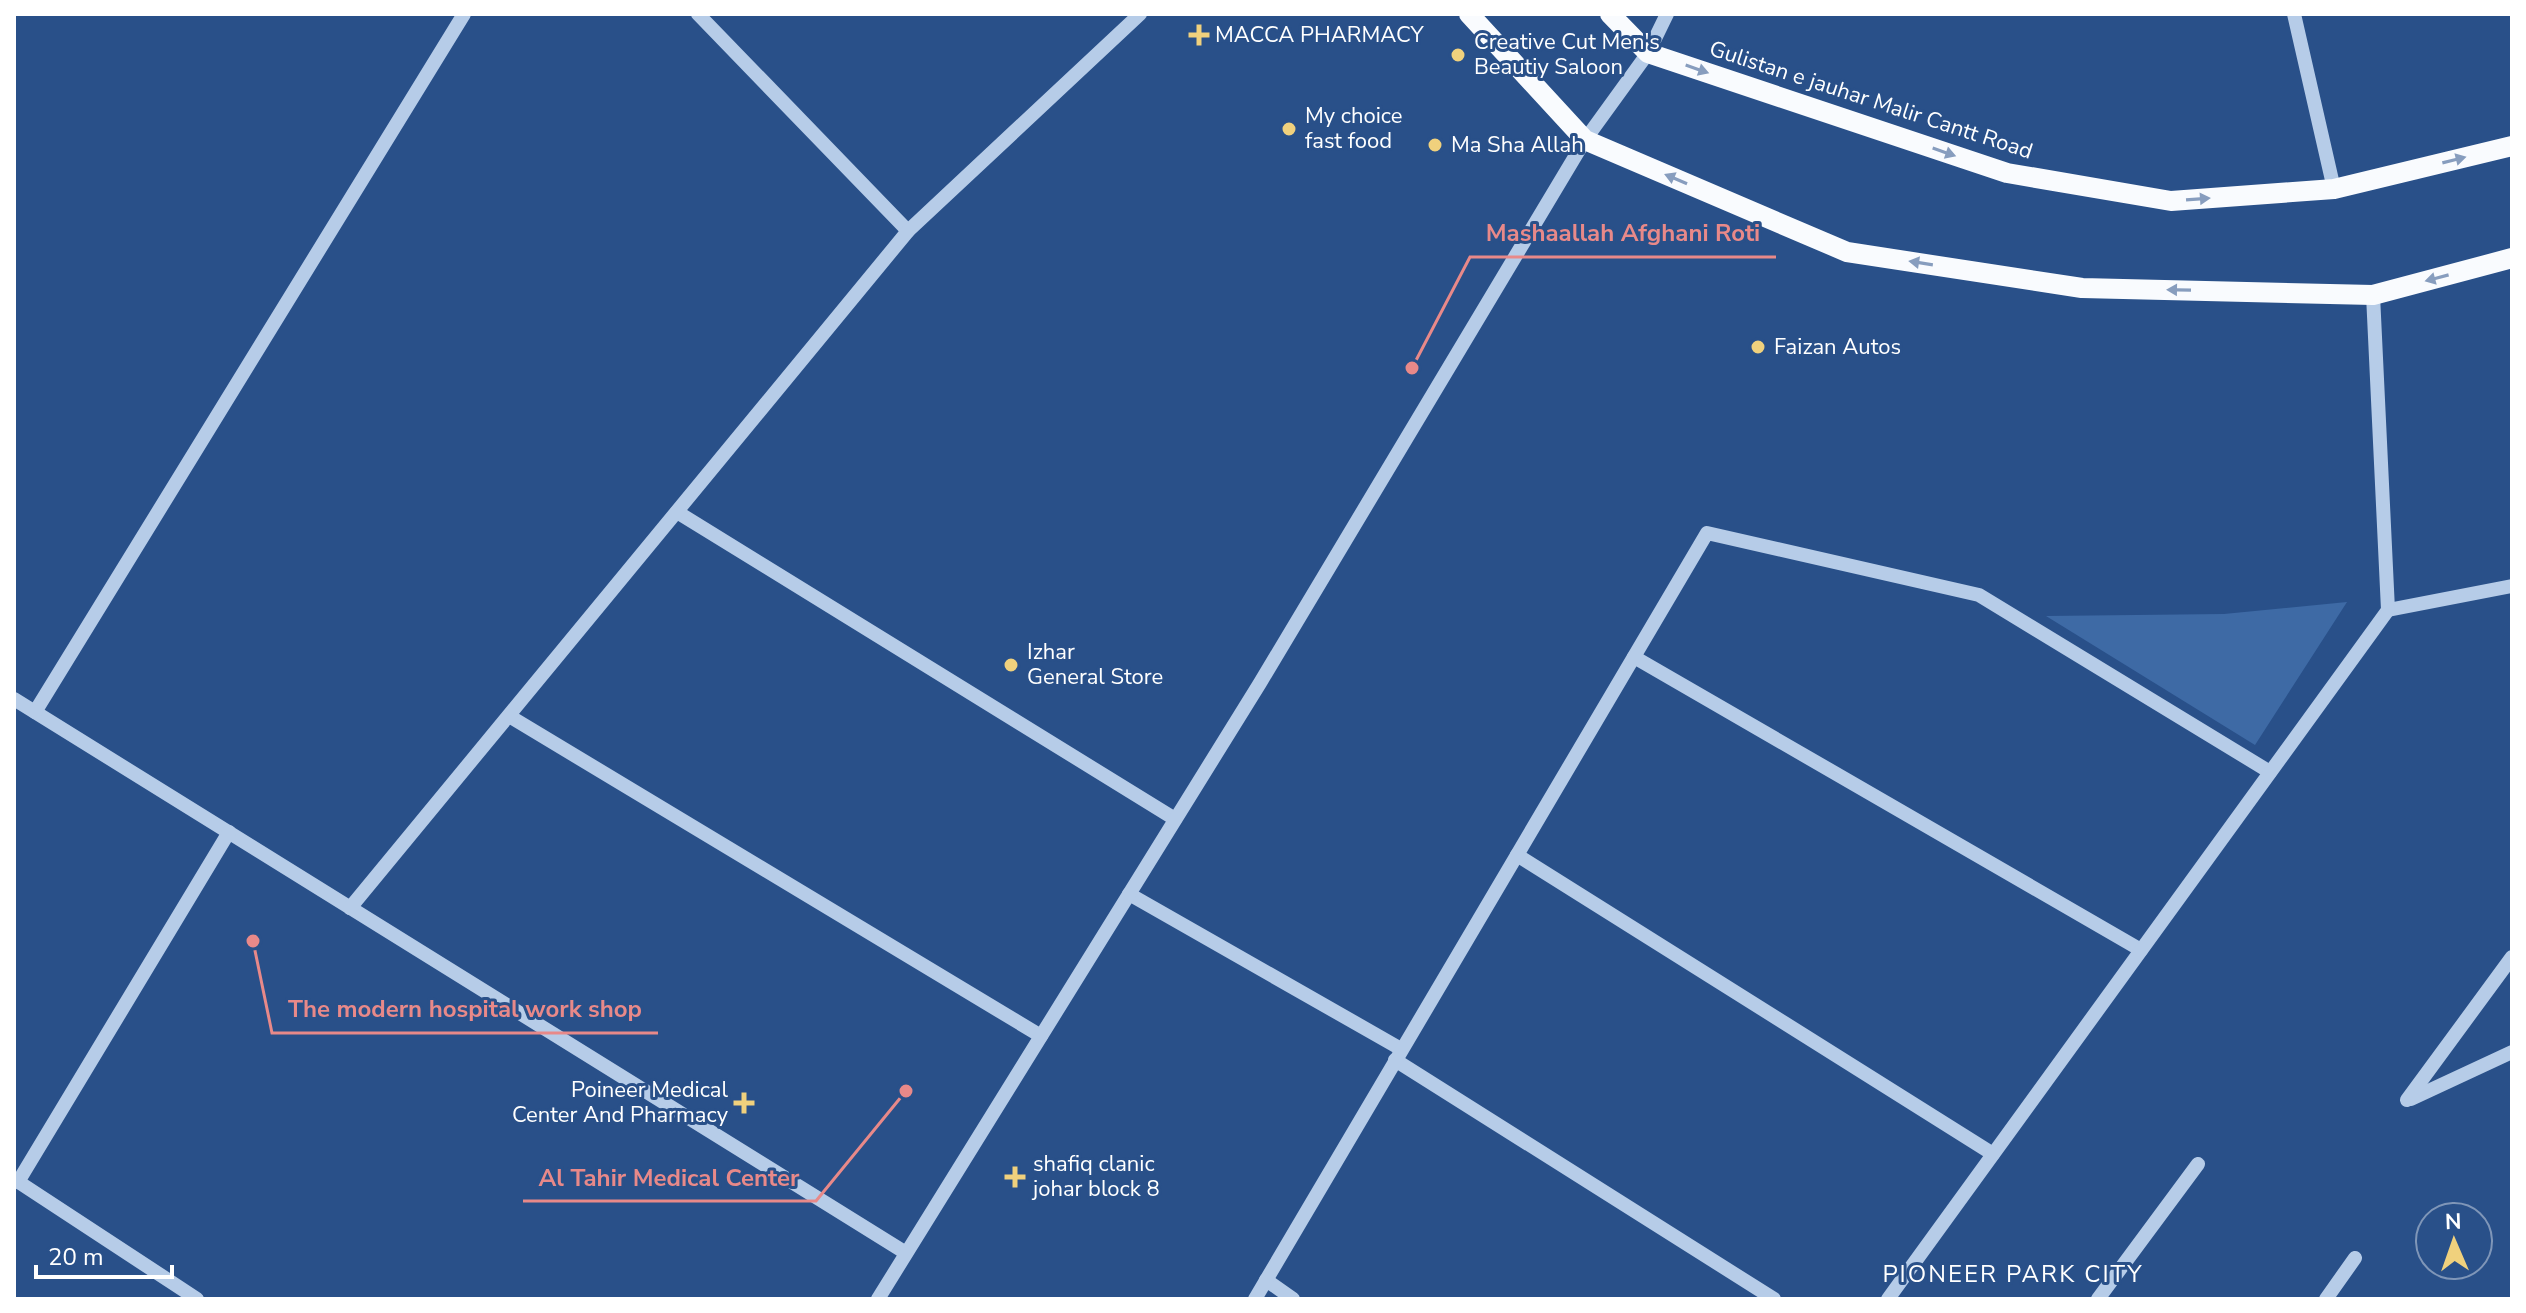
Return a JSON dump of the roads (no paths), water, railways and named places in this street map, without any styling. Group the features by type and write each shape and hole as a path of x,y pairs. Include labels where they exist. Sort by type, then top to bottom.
{"main road":[{"path":"1469,14 1585,140 1847,252 2082,288 2373,295 2512,258"},
{"name":"Gulistan e jauhar Malir Cantt Road","path":"1610,14 1648,53 2007,173 2171,201 2334,189 2512,146"}],"street":[{"path":"35,712 464,14"},
{"path":"698,14 908,231"},
{"path":"350,908 908,231 1140,14"},
{"path":"878,1299 1470,337 1585,140 1648,53 1667,14"},
{"path":"2294,14 2334,189"},
{"path":"1888,1299 2388,610 2373,295"},
{"path":"677,512 1175,819"},
{"path":"1255,1299 1707,533 1979,595 2270,772"},
{"path":"2388,610 2511,588"},
{"path":"1634,657 2141,950"},
{"path":"14,699 906,1253"},
{"path":"509,716 1041,1036"},
{"path":"197,1299 16,1180 229,832"},
{"path":"1517,855 1993,1154"},
{"path":"1129,894 1398,1054 1774,1299"},
{"path":"2512,957 2407,1100 2512,1052"},
{"path":"2098,1299 2198,1164"},
{"path":"2326,1299 2355,1258"},
{"path":"1266,1280 1293,1299"}],"place":[{"name":"MACCA PHARMACY","path":"1199,35"},
{"name":"Creative Cut Men's Beautiy Saloon","path":"1458,55"},
{"name":"My choice fast food","path":"1289,129"},
{"name":"Ma Sha Allah","path":"1435,145"},
{"name":"Faizan Autos","path":"1758,347"},
{"name":"Mashaallah Afghani Roti","path":"1412,368"},
{"name":"Izhar General Store","path":"1011,665"},
{"name":"The modern hospital work shop","path":"253,941"},
{"name":"Al Tahir Medical Center","path":"906,1091"},
{"name":"Poineer Medical Center And Pharmacy","path":"744,1103"},
{"name":"shafiq clanic johar block 8","path":"1015,1177"}],"district":[{"name":"PIONEER PARK CITY","path":"2013,1274"}]}
